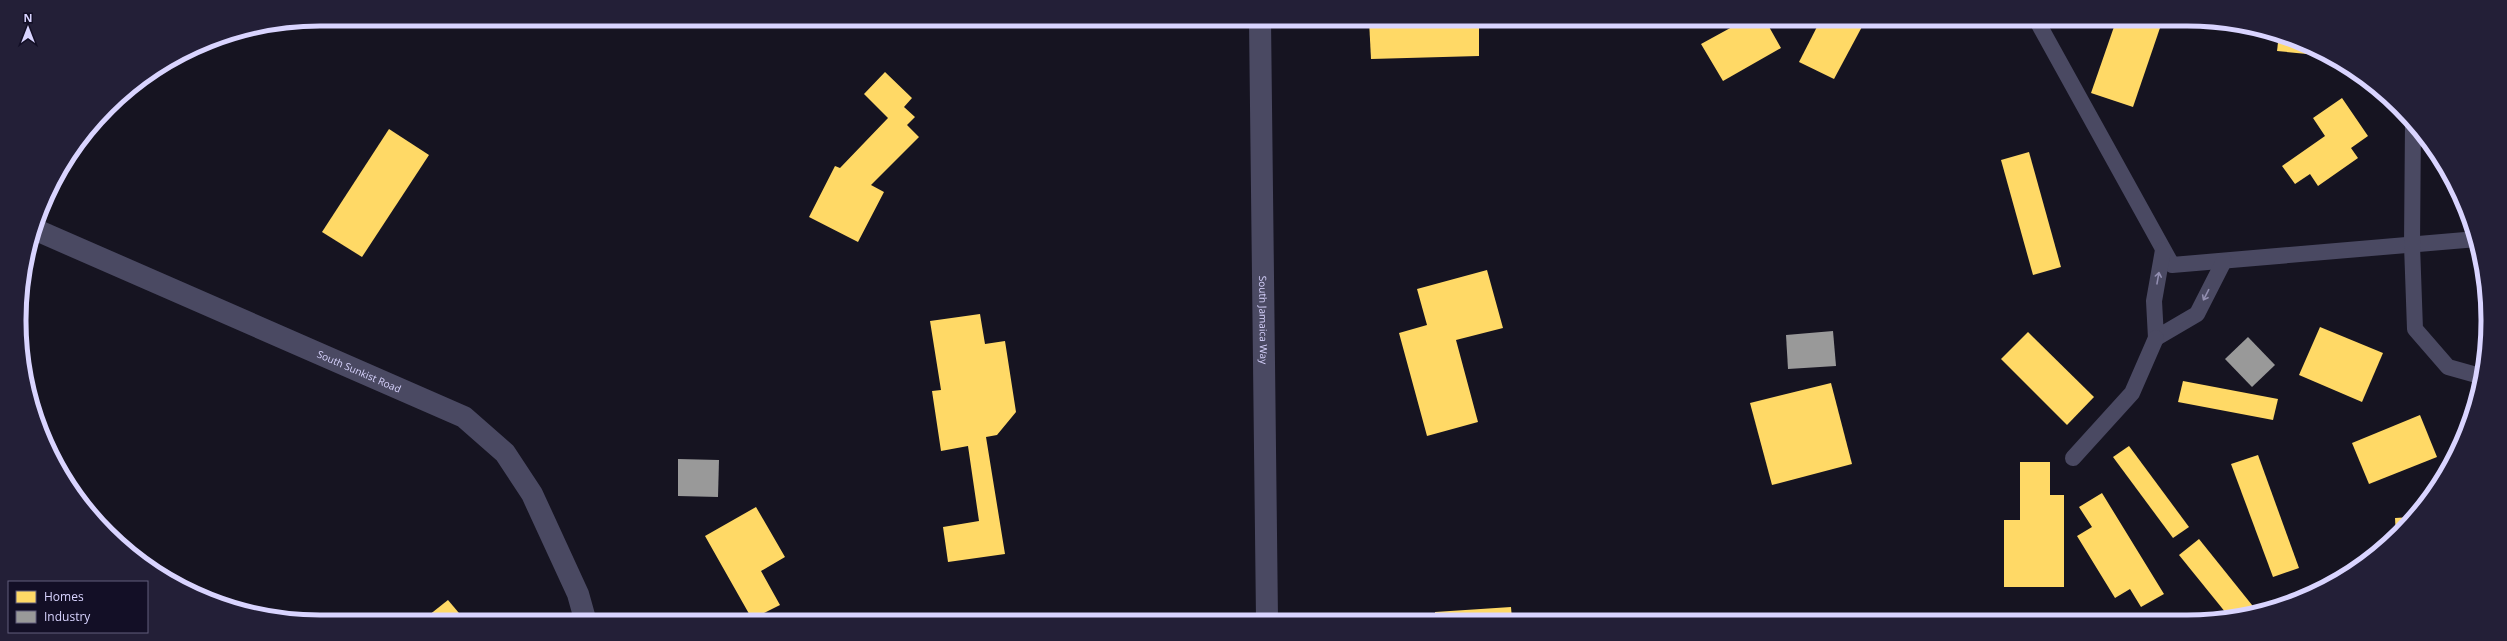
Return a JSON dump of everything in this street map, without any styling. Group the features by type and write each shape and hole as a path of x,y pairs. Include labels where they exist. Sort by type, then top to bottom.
{"street":[{"name":"South Jamaica Way","path":"1260,26 1267,615"},
{"name":"South Sunkist Road","path":"40,232 464,417 505,453 532,494 578,594 585,615"}],"lane":[{"path":"2040,26 2172,265 2470,240"},
{"path":"2413,132 2412,245 2415,329 2448,367 2476,375"},
{"path":"2073,458 2132,393 2156,338 2154,301 2163,250"},
{"path":"2156,338 2197,314 2224,261"}],"building: Homes":[{"path":"1369,26 1479,26 1479,56 1371,59"},
{"path":"1734,26 1769,26 1781,48 1723,81 1701,44"},
{"path":"1817,26 1862,26 1834,79 1799,62"},
{"path":"2114,26 2161,26 2133,107 2091,93"},
{"path":"2278,41 2314,55 2277,51"},
{"path":"885,72 912,98 904,107 915,117 907,125 919,137 871,185 884,192 858,242 809,217 835,166 840,168 888,118 864,94"},
{"path":"2342,98 2368,136 2351,148 2358,158 2318,186 2310,174 2295,184 2282,166 2325,136 2313,118"},
{"path":"389,129 429,155 362,257 322,232"},
{"path":"2029,152 2061,267 2033,275 2001,160"},
{"path":"1487,270 1503,328 1456,340 1478,422 1427,436 1399,333 1427,325 1417,289"},
{"path":"980,314 985,344 1005,341 1016,412 997,435 986,437 1005,554 948,562 943,527 979,521 968,446 941,451 932,391 941,390 930,321"},
{"path":"2320,327 2383,353 2362,402 2299,375"},
{"path":"2028,332 2094,397 2067,425 2001,359"},
{"path":"2183,381 2278,399 2273,420 2178,402"},
{"path":"1831,383 1852,464 1772,485 1750,403"},
{"path":"2420,415 2437,457 2369,484 2352,443"},
{"path":"2129,446 2189,527 2173,538 2113,457"},
{"path":"2258,455 2299,568 2273,577 2231,464"},
{"path":"2020,462 2050,462 2050,495 2064,495 2064,587 2004,587 2004,520 2020,520"},
{"path":"2102,493 2164,594 2141,607 2130,589 2115,598 2077,536 2092,527 2079,507"},
{"path":"756,507 785,557 761,571 780,605 760,615 750,615 705,536"},
{"path":"2406,517 2396,528 2395,518"},
{"path":"2199,539 2254,607 2225,612 2179,555"},
{"path":"448,600 461,615 429,615"},
{"path":"1511,607 1512,615 1435,615 1435,612"}],"building: Industry":[{"path":"1833,331 1836,366 1788,369 1786,335"},
{"path":"2248,337 2275,365 2252,387 2225,359"},
{"path":"678,459 719,460 718,497 678,496"}]}
